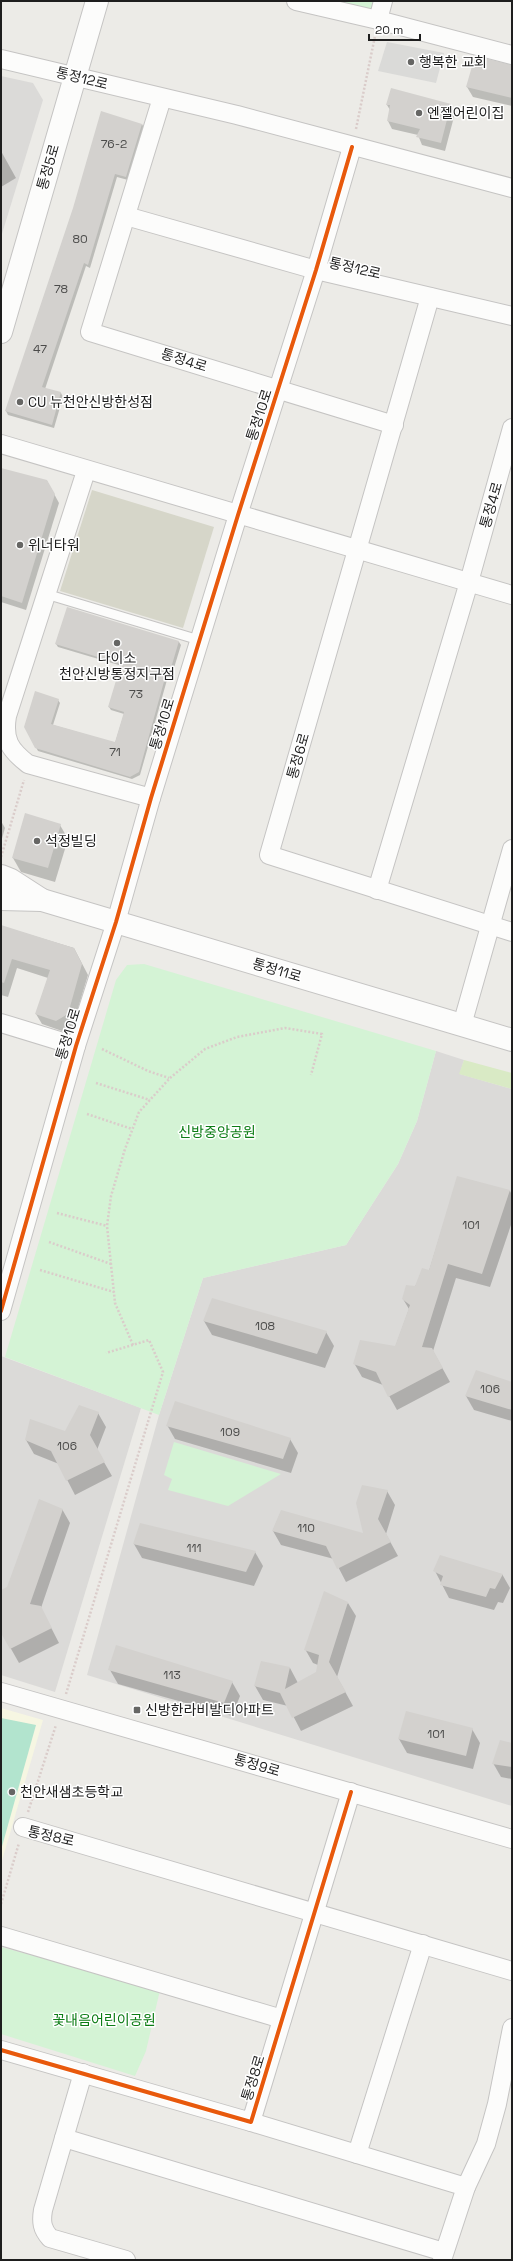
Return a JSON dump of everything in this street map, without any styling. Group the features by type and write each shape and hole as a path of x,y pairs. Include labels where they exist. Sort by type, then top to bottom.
{"street":[{"name":"통정5로","path":"1,332 96,1"},
{"path":"296,1 378,20 512,55"},
{"path":"378,20 383,1"},
{"name":"통정12로","path":"1,59 237,115 352,147 512,188"},
{"path":"126,216 162,98"},
{"name":"통정10로","path":"1,1311 76,1046 116,922 151,798 199,640 316,270 352,147"},
{"name":"통정12로","path":"126,216 316,270 512,316"},
{"name":"통정4로","path":"126,216 90,332 394,425"},
{"path":"358,549 430,297"},
{"name":"통정4로","path":"469,582 512,428"},
{"path":"1,444 86,471 512,595"},
{"path":"86,471 7,716 5,729 8,742 15,754 28,764 151,798"},
{"name":"통정6로","path":"358,549 269,855 512,932"},
{"path":"377,890 469,582"},
{"path":"462,1025 512,850"},
{"path":"1,876 12,880 42,900"},
{"path":"1,899 42,900"},
{"name":"통정11로","path":"42,900 512,1040"},
{"name":"통정10로","path":"1,1023 76,1046"},
{"name":"통정9로","path":"1,1692 512,1839"},
{"name":"통정8로","path":"251,2122 352,1792"},
{"name":"통정8로","path":"24,1827 512,1971"},
{"path":"1,1936 282,2019"},
{"path":"357,2154 422,1944"},
{"path":"64,2138 443,2256 466,2187 486,2144 495,2111 512,2028"},
{"name":"통정8로","path":"1,2050 251,2122 466,2187"},
{"path":"83,2074 41,2221 44,2231 50,2238 126,2260"}],"lane":[{"path":"46,594 199,640"}],"path":[{"path":"352,147 378,20"},
{"path":"1,858 28,764"},
{"path":"133,1345 115,1302 107,1226 111,1196 132,1128 139,1112 170,1078 205,1049 236,1037 285,1028 322,1034 311,1075"},
{"path":"102,1050 148,1071 170,1078"},
{"path":"96,1082 150,1100"},
{"path":"87,1114 132,1128"},
{"path":"57,1213 107,1226"},
{"path":"49,1242 111,1264"},
{"path":"40,1270 114,1292"},
{"path":"24,1827 61,1710 163,1372 149,1340 106,1352"}],"shaded area":[{"name":"행복한 교회","path":"387,42 444,53 436,83 378,71"},
{"path":"1,76 33,83 43,100 1,237"},
{"path":"92,490 214,527 183,628 60,591"},
{"name":"신방한라비발디아파트","path":"436,1051 464,1060 460,1074 512,1089 512,1806 87,1675 159,1415 203,1278 346,1245 398,1164 417,1121"},
{"path":"1,1356 141,1408 55,1692 1,1675"},
{"name":"천안새샘초등학교","path":"1,1708 43,1720 1,1864"}],"green space":[{"path":"333,1 376,1 374,10"},
{"name":"신방중앙공원","path":"144,964 436,1051 417,1121 398,1164 346,1245 203,1278 159,1415 5,1357 116,980 127,965"},
{"path":"464,1060 512,1073 512,1089 459,1074"},
{"path":"174,1442 281,1474 228,1506 168,1490 172,1479 164,1475"},
{"name":"천안새샘초등학교","path":"1,1718 36,1725 1,1850"},
{"name":"꽃내음어린이공원","path":"1,1947 160,1990 146,2051 135,2076 1,2034"}],"building":[{"path":"475,56 512,65 512,98 466,87"},
{"name":"엔젤어린이집","path":"391,88 451,104 441,143 416,137 420,129 387,121 390,105 386,105"},
{"path":"101,111 142,124 126,177 115,174 88,265 84,263 42,387 61,392 52,425 5,411 73,208"},
{"name":"위너타워","path":"1,468 47,480 55,494 22,603 1,596"},
{"path":"67,607 179,641 168,678 165,678 139,772 130,777 35,748 24,727 35,691 59,699 51,724 115,742 124,712 108,707 121,664 55,644"},
{"name":"석정빌딩","path":"25,813 61,824 48,868 12,858"},
{"path":"1,925 74,948 82,964 68,1014 56,1021 35,1014 50,970 12,959 4,983 1,982"},
{"path":"457,1176 510,1190 482,1274 448,1264 422,1347 432,1348 443,1368 388,1397 376,1372 353,1364 360,1340 395,1346 410,1305 402,1299 406,1285 415,1286 422,1268 429,1270"},
{"path":"212,1298 327,1331 317,1354 203,1321"},
{"path":"476,1370 512,1382 512,1410 465,1396"},
{"path":"175,1401 291,1438 283,1459 166,1426"},
{"path":"79,1405 99,1412 90,1435 105,1462 66,1481 51,1451 25,1440 30,1419 65,1431"},
{"path":"362,1485 388,1490 378,1519 391,1542 337,1569 326,1546 272,1531 281,1510 363,1533 356,1503"},
{"path":"39,1499 63,1509 30,1604 41,1606 52,1628 10,1649 1,1633 1,1590 7,1587"},
{"path":"140,1523 256,1551 246,1572 133,1544"},
{"path":"440,1555 503,1574 495,1589 490,1588 486,1597 440,1585 443,1576 433,1571"},
{"path":"324,1591 348,1602 329,1662 346,1692 292,1718 280,1693 254,1686 261,1661 290,1667 285,1689 316,1672 319,1655 304,1650"},
{"path":"116,1645 233,1681 224,1703 108,1670"},
{"path":"406,1711 473,1728 466,1756 398,1739"},
{"path":"500,1740 512,1743 512,1767 492,1764"}],"cycle path":[{"path":"1,1311 76,1046 116,922 151,798 238,515 316,270 352,147"},
{"path":"1,2050 251,2122 351,1792"}],"place":[{"name":"행복한 교회","path":"411,62"},
{"name":"엔젤어린이집","path":"419,113"},
{"name":"CU 뉴천안신방한성점","path":"20,402"},
{"name":"위너타워","path":"20,545"},
{"name":"다이소 천안신방통정지구점","path":"117,643"},
{"name":"석정빌딩","path":"37,841"},
{"name":"신방한라비발디아파트","path":"137,1710"},
{"name":"천안새샘초등학교","path":"12,1792"}]}
